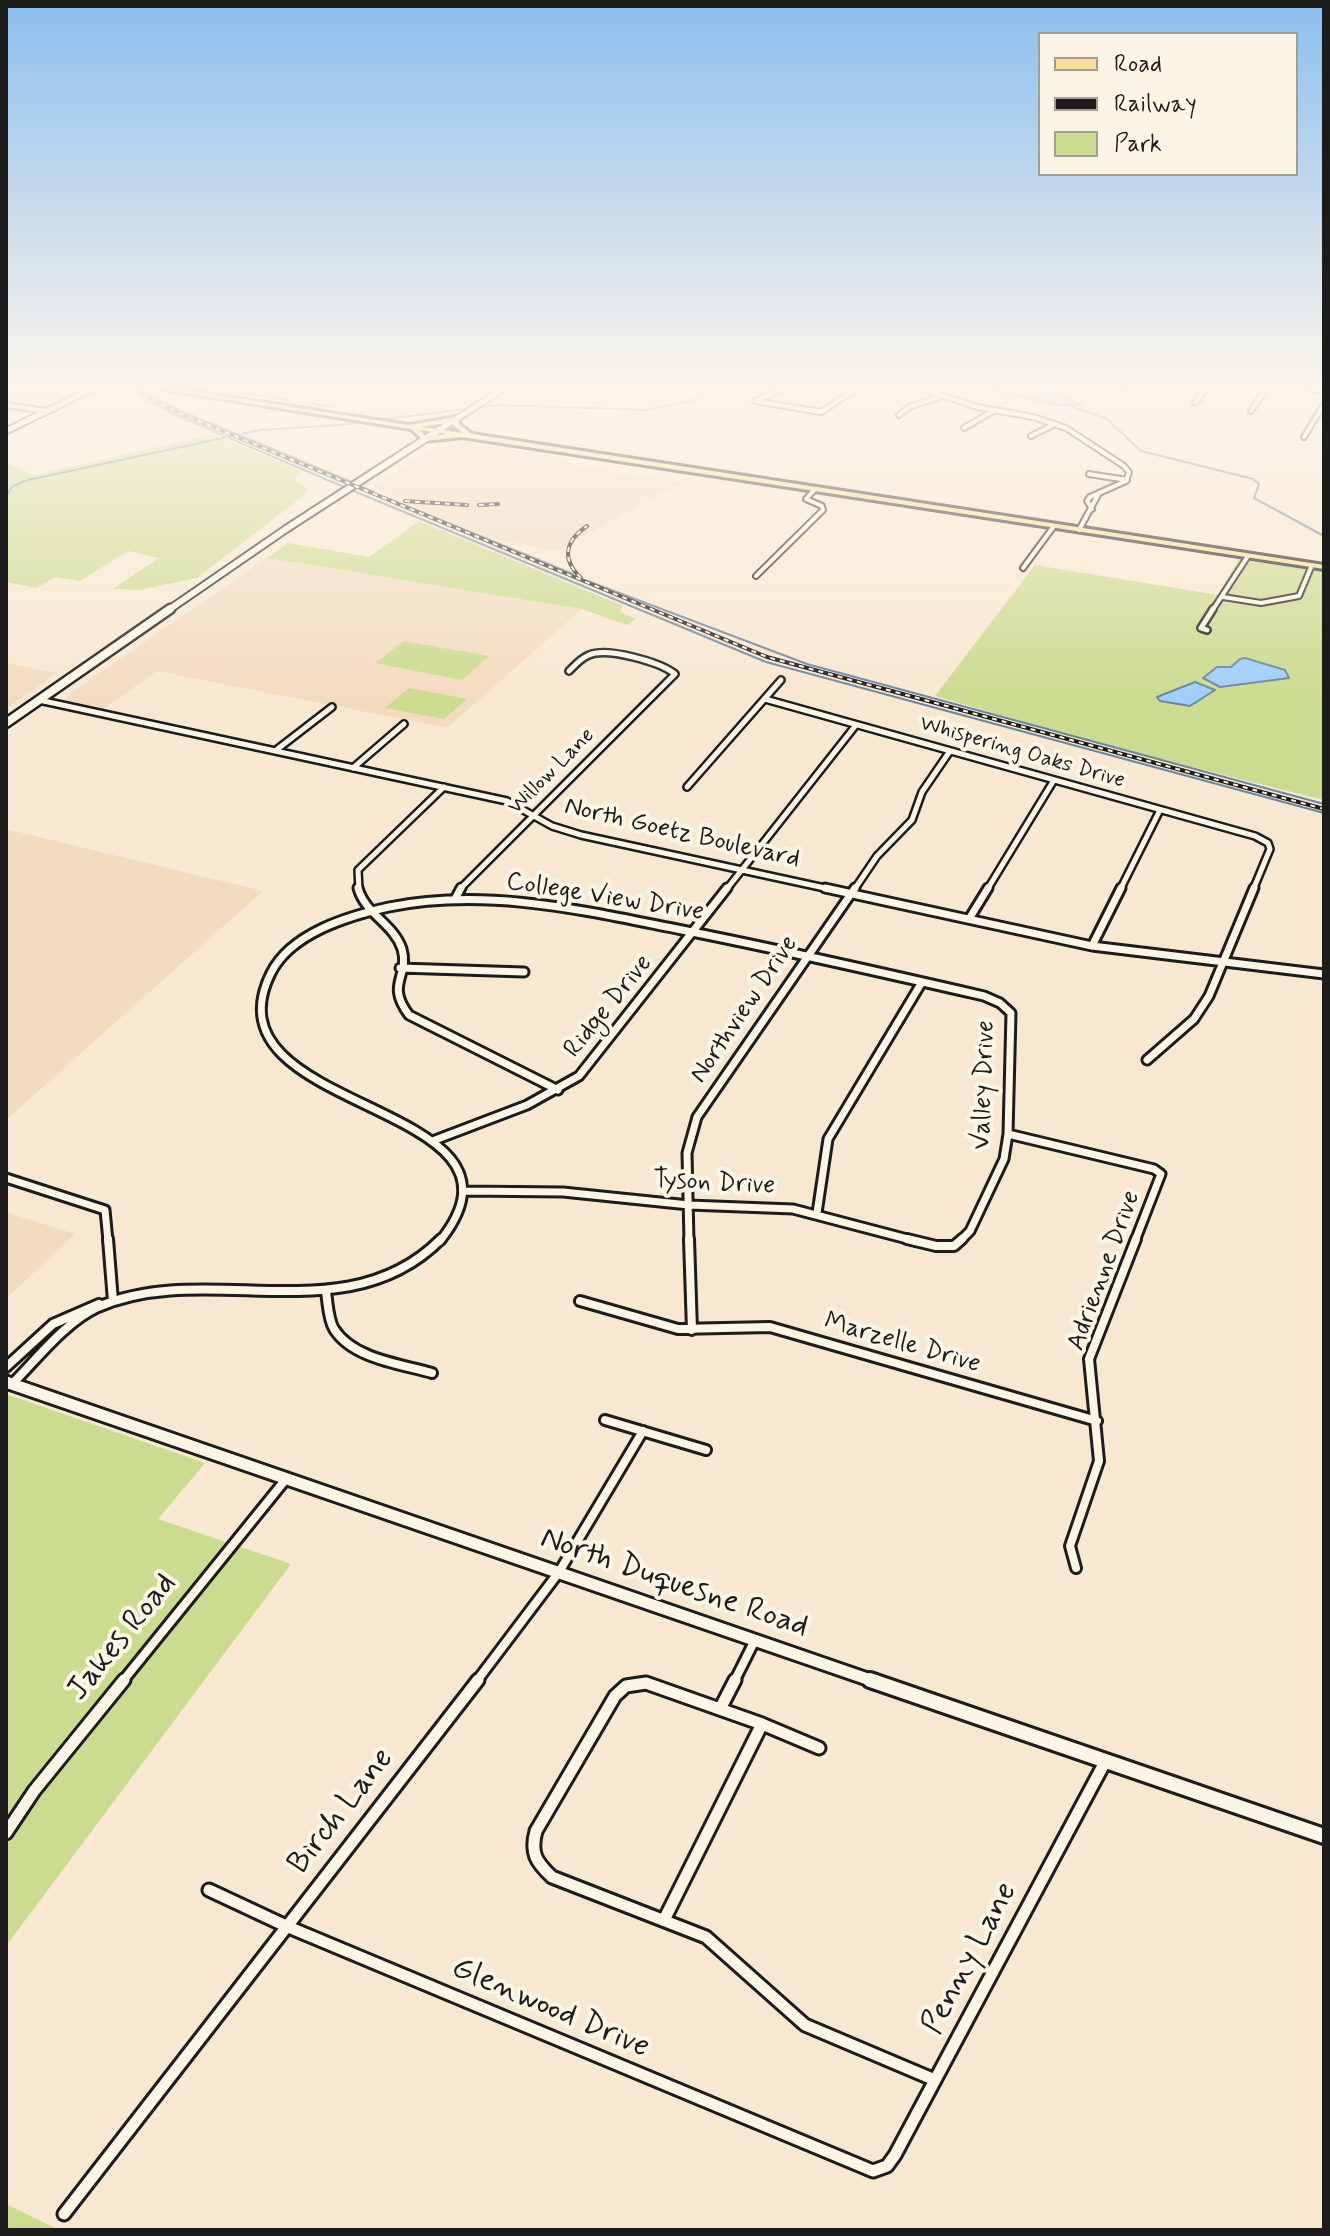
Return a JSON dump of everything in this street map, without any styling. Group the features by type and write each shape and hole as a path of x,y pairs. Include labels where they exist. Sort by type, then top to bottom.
{"main road":[{"path":"6,723 341,493"},
{"path":"843,493 1079,530 1090,524 1248,556 1324,567"}],"street":[{"path":"756,576 823,510 822,506 806,499 811,493"},
{"path":"1079,530 1090,524 1099,493"},
{"path":"1023,568 1054,526"},
{"path":"1207,630 1201,628 1206,618 1248,556"},
{"path":"1223,597 1261,603 1299,596 1312,565"},
{"name":"Willow Lane","path":"455,899 459,890 675,674 665,666 601,652 587,655 569,671"},
{"path":"687,787 781,680"},
{"name":"Whispering Oaks Drive","path":"765,699 1255,836 1268,843 1270,849 1223,960"},
{"name":"North Goetz Boulevard","path":"39,700 507,801 552,826 581,835 1092,946 1155,957 1223,960 1324,974"},
{"path":"275,751 332,707"},
{"path":"353,768 404,724"},
{"name":"Ridge Drive","path":"435,1140 558,1090 593,1062 856,725"},
{"name":"Northview Drive","path":"692,1330 687,1153 697,1117 850,893 877,856 912,820 922,792 950,751"},
{"path":"969,919 1054,780"},
{"path":"444,787 358,870 357,890 370,911 401,946 396,993 399,1004 409,1015 558,1090"},
{"path":"1092,946 1160,810"},
{"name":"College View Drive","path":"465,1191 461,1172 450,1154 435,1140 289,1061 274,1047 264,1026 260,1001 264,986 285,956 325,927 370,911 455,899 591,911 984,996 1006,1007"},
{"path":"1147,1060 1201,1010 1223,960"},
{"path":"400,968 524,972"},
{"path":"817,1213 828,1139 922,982"},
{"name":"Valley Drive","path":"955,1245 970,1231 1004,1159 1008,1134 1012,1017 1006,1007"},
{"name":"Adrienne Drive","path":"1008,1134 1154,1169 1161,1174 1089,1359 1097,1421 1097,1472 1070,1546 1076,1568"},
{"path":"6,1178 105,1210 109,1302"},
{"path":"6,1367 53,1324 84,1308 109,1302 163,1292 326,1292 349,1289 385,1277 424,1255 455,1222 465,1191"},
{"name":"Tyson Drive","path":"465,1191 563,1192 689,1205 773,1207 817,1213 934,1245 955,1245"},
{"path":"326,1292 332,1324 346,1341 375,1355 432,1373"},
{"name":"Marzelle Drive","path":"580,1301 654,1324 692,1330 773,1327 1097,1421"},
{"path":"9,1383 73,1325 109,1302"},
{"name":"North Duquesne Road","path":"9,1383 1324,1836"},
{"path":"605,1420 706,1450"},
{"name":"Birch Lane","path":"64,2214 559,1572 643,1431"},
{"name":"Jakes Road","path":"6,1833 34,1791 286,1479"},
{"path":"720,1709 755,1640"},
{"path":"819,1748 762,1724 646,1683 621,1688 533,1839 536,1862 552,1877 706,1937 805,2025 935,2080"},
{"path":"664,1920 762,1724"},
{"name":"Penny Lane","path":"873,2171 887,2166 895,2155 1105,1762"},
{"name":"Glenwood Drive","path":"209,1890 286,1926 873,2171"}],"shaded area":[{"path":"385,493 662,493 557,551 489,538"},
{"path":"267,558 582,609 447,728 157,671 100,711 63,703 73,691"},
{"path":"6,663 57,673 6,709"},
{"path":"6,829 263,891 6,1120"},
{"path":"6,1212 75,1234 6,1299"}],"green space":[{"path":"6,493 307,493 197,578 139,590 113,589 159,558 128,551 80,581 56,577 36,588 6,582"},
{"path":"419,521 623,606 620,612 636,619 627,625 582,609 267,558 288,543 369,557"},
{"path":"1239,558 1324,572 1324,800 1103,745 935,696 1035,565 1218,595"},
{"path":"404,641 489,656 462,680 375,663"},
{"path":"409,688 467,699 444,719 385,708"},
{"path":"6,1394 205,1463 158,1519 291,1564 6,1946"},
{"path":"6,2204 59,2230 6,2230"}],"water":[{"path":"1245,658 1285,670 1289,678 1220,687 1203,678 1217,667 1231,667"},
{"path":"1195,682 1215,690 1190,706 1160,701 1157,697"}],"waterway":[{"path":"359,493 766,662 1324,813"},
{"path":"1256,493 1254,498 1324,536"},
{"path":"390,499 573,574"},
{"path":"585,580 807,664 1324,804"}],"railway":[{"path":"373,493 767,657 1324,809"},
{"path":"405,501 467,505"},
{"path":"479,505 498,504"},
{"path":"581,578 570,564 568,550 574,538 587,526"}]}
